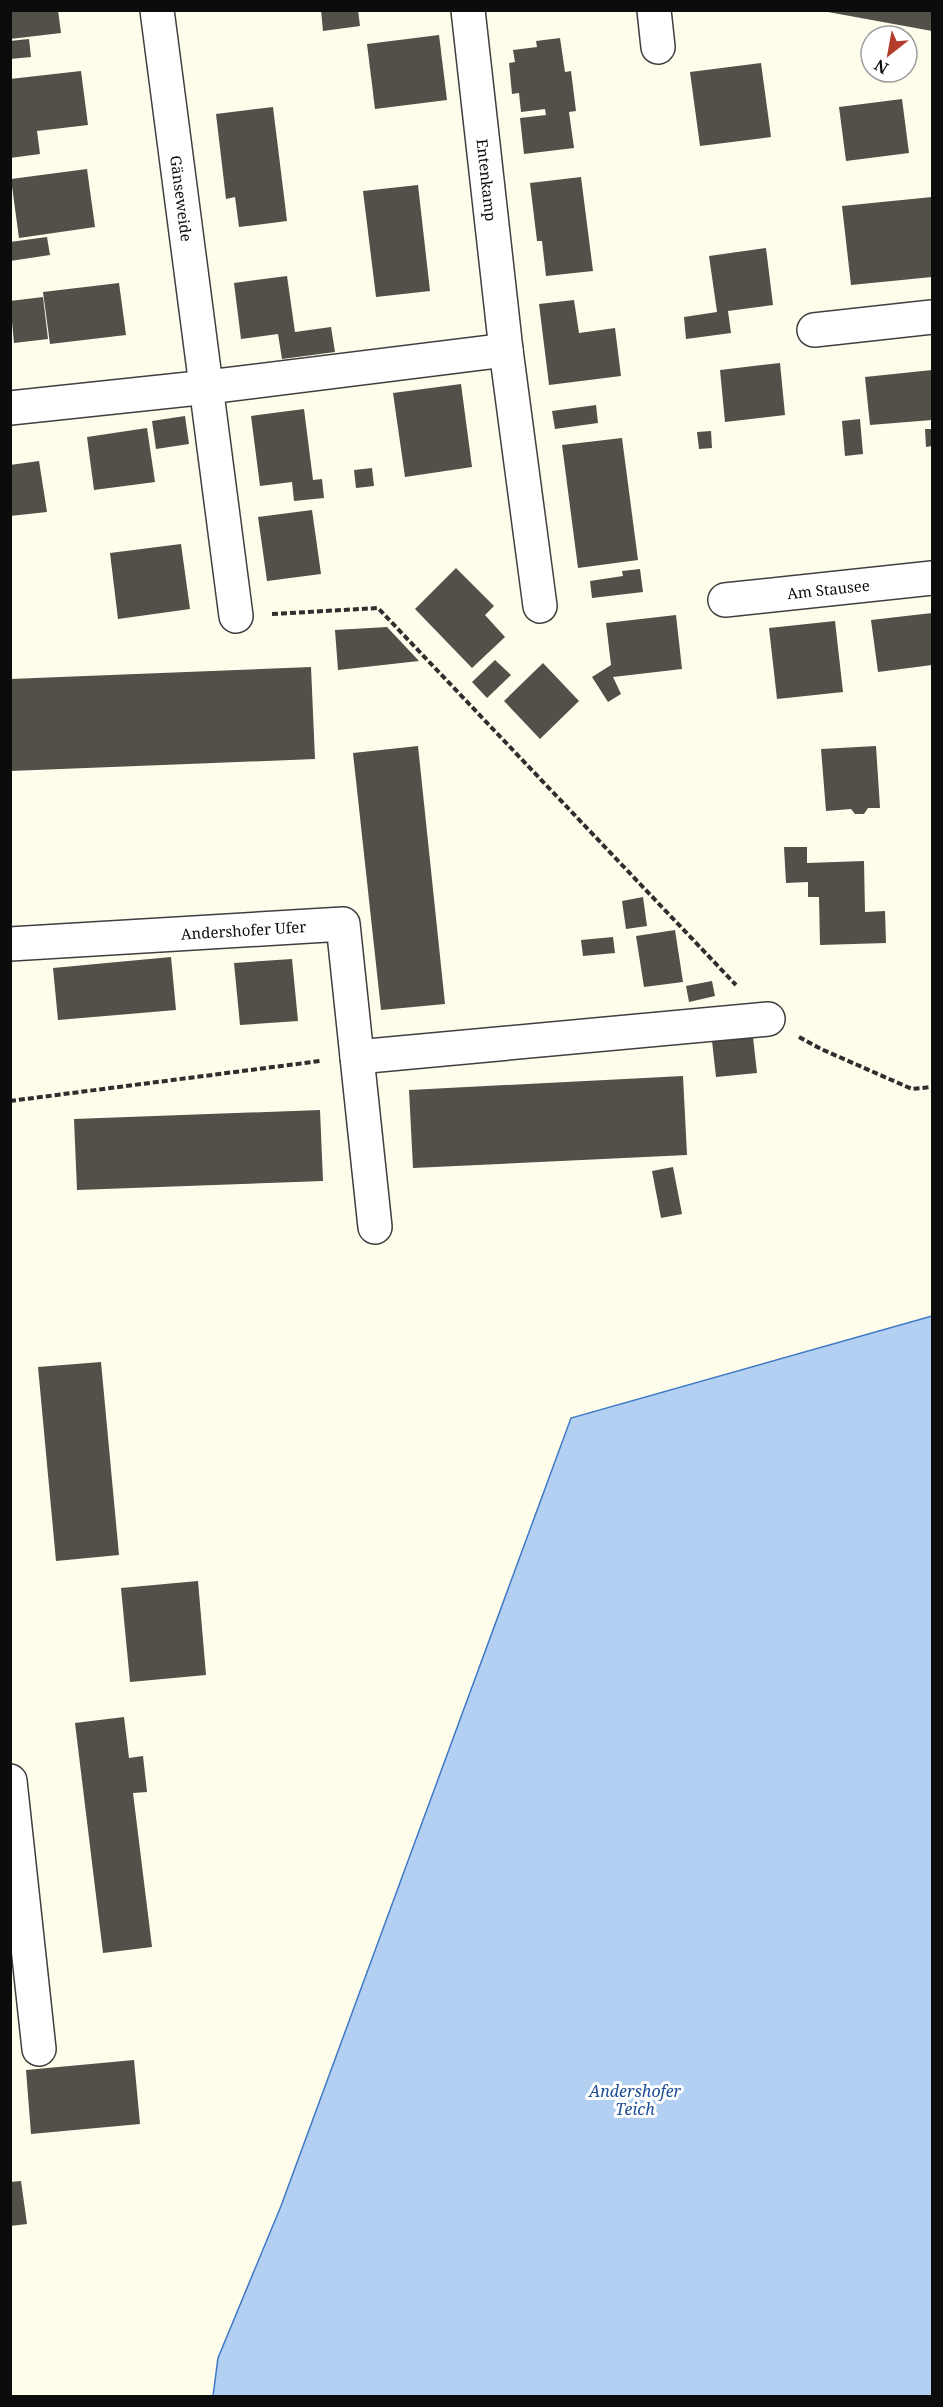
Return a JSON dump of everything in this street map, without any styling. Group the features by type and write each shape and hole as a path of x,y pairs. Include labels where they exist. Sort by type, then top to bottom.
{"street":[{"name":"Gänseweide","path":"157,10 208,387 236,616"},
{"name":"Entenkamp","path":"468,10 506,350 540,606"},
{"path":"654,10 658,47"},
{"path":"814,330 933,317"},
{"path":"10,408 208,387 506,350"},
{"name":"Am Stausee","path":"725,600 933,578"},
{"name":"Andershofer Ufer","path":"10,945 343,924 375,1227"},
{"path":"357,1057 768,1019"},
{"path":"10,1781 39,2049"}],"path":[{"path":"236,616 378,608 768,1019 820,1049 912,1089 933,1088"},
{"path":"10,1101 357,1057"}],"water":[{"name":"Andershofer Teich","path":"932,1316 932,2396 213,2396 218,2358 281,2206 571,1418"}],"building":[{"path":"10,10 58,10 61,33 10,39"},
{"path":"321,10 358,10 360,26 323,31"},
{"path":"828,10 932,10 932,31 919,29 919,24 894,24 828,12"},
{"path":"439,35 447,100 375,109 367,44"},
{"path":"560,38 565,72 571,71 576,111 569,112 574,148 524,154 520,118 546,115 545,109 521,112 519,93 512,94 509,63 515,62 513,50 537,47 536,41"},
{"path":"29,39 31,57 10,59 10,41"},
{"path":"761,63 771,137 700,146 690,72"},
{"path":"81,71 88,125 37,131 40,154 10,158 10,79"},
{"path":"902,99 909,153 846,161 839,107"},
{"path":"273,107 287,221 239,227 235,197 226,199 216,114"},
{"path":"87,169 95,227 19,238 11,179"},
{"path":"581,177 593,271 546,276 542,241 537,241 530,183"},
{"path":"418,185 430,291 376,297 363,191"},
{"path":"932,197 932,277 851,285 842,206"},
{"path":"47,237 50,255 10,261 10,242"},
{"path":"766,248 773,305 728,311 731,333 686,339 684,317 717,312 709,256"},
{"path":"287,276 295,332 331,327 335,352 282,359 278,334 241,339 234,283"},
{"path":"119,283 126,335 50,344 43,292"},
{"path":"43,297 48,339 14,343 10,301"},
{"path":"574,300 579,333 615,328 621,376 549,385 539,304"},
{"path":"780,363 785,415 725,422 720,370"},
{"path":"932,370 932,420 870,425 865,377"},
{"path":"461,384 472,467 405,477 393,393"},
{"path":"596,405 598,423 555,429 552,411"},
{"path":"304,409 313,480 322,479 324,498 294,501 292,482 260,486 251,416"},
{"path":"185,416 189,444 156,449 152,421"},
{"path":"860,419 863,454 845,456 842,421"},
{"path":"147,428 155,482 94,490 87,437"},
{"path":"925,429 932,429 932,446 926,447"},
{"path":"711,431 712,448 699,449 697,432"},
{"path":"622,438 638,560 578,568 562,445"},
{"path":"39,461 47,512 10,516 10,465"},
{"path":"372,468 374,486 356,488 354,470"},
{"path":"312,510 321,574 267,581 258,517"},
{"path":"181,544 190,609 118,619 110,553"},
{"path":"456,568 494,606 485,615 505,637 472,668 415,609"},
{"path":"640,569 643,592 592,598 590,581 623,576 622,571"},
{"path":"932,613 932,665 878,672 871,620"},
{"path":"676,615 682,669 613,677 621,694 608,702 592,677 611,665 606,623"},
{"path":"835,621 843,692 777,699 769,628"},
{"path":"387,627 419,661 338,670 335,630"},
{"path":"495,660 511,675 487,698 472,682"},
{"path":"543,663 579,701 540,739 504,701"},
{"path":"311,667 315,759 10,771 10,679"},
{"path":"418,746 445,1004 381,1010 353,753"},
{"path":"876,746 880,808 868,808 864,814 855,814 851,809 826,811 821,749"},
{"path":"784,847 807,847 807,863 864,861 865,912 885,911 886,943 820,945 819,897 808,897 808,882 786,883"},
{"path":"643,897 647,926 626,929 622,901"},
{"path":"675,930 683,982 644,987 636,936"},
{"path":"613,937 615,953 583,956 581,940"},
{"path":"171,957 176,1010 58,1020 53,968"},
{"path":"292,959 298,1021 240,1025 234,963"},
{"path":"712,981 715,996 689,1002 686,986"},
{"path":"753,1037 757,1073 716,1077 712,1041"},
{"path":"683,1076 687,1155 413,1168 409,1090"},
{"path":"320,1110 323,1181 77,1190 74,1119"},
{"path":"673,1167 682,1214 661,1218 652,1171"},
{"path":"101,1362 119,1555 56,1561 38,1367"},
{"path":"198,1581 206,1675 130,1682 121,1588"},
{"path":"124,1717 129,1758 143,1756 147,1792 133,1793 152,1947 103,1953 75,1723"},
{"path":"134,2060 140,2124 31,2134 26,2070"},
{"path":"21,2181 27,2224 10,2226 10,2182"}]}
